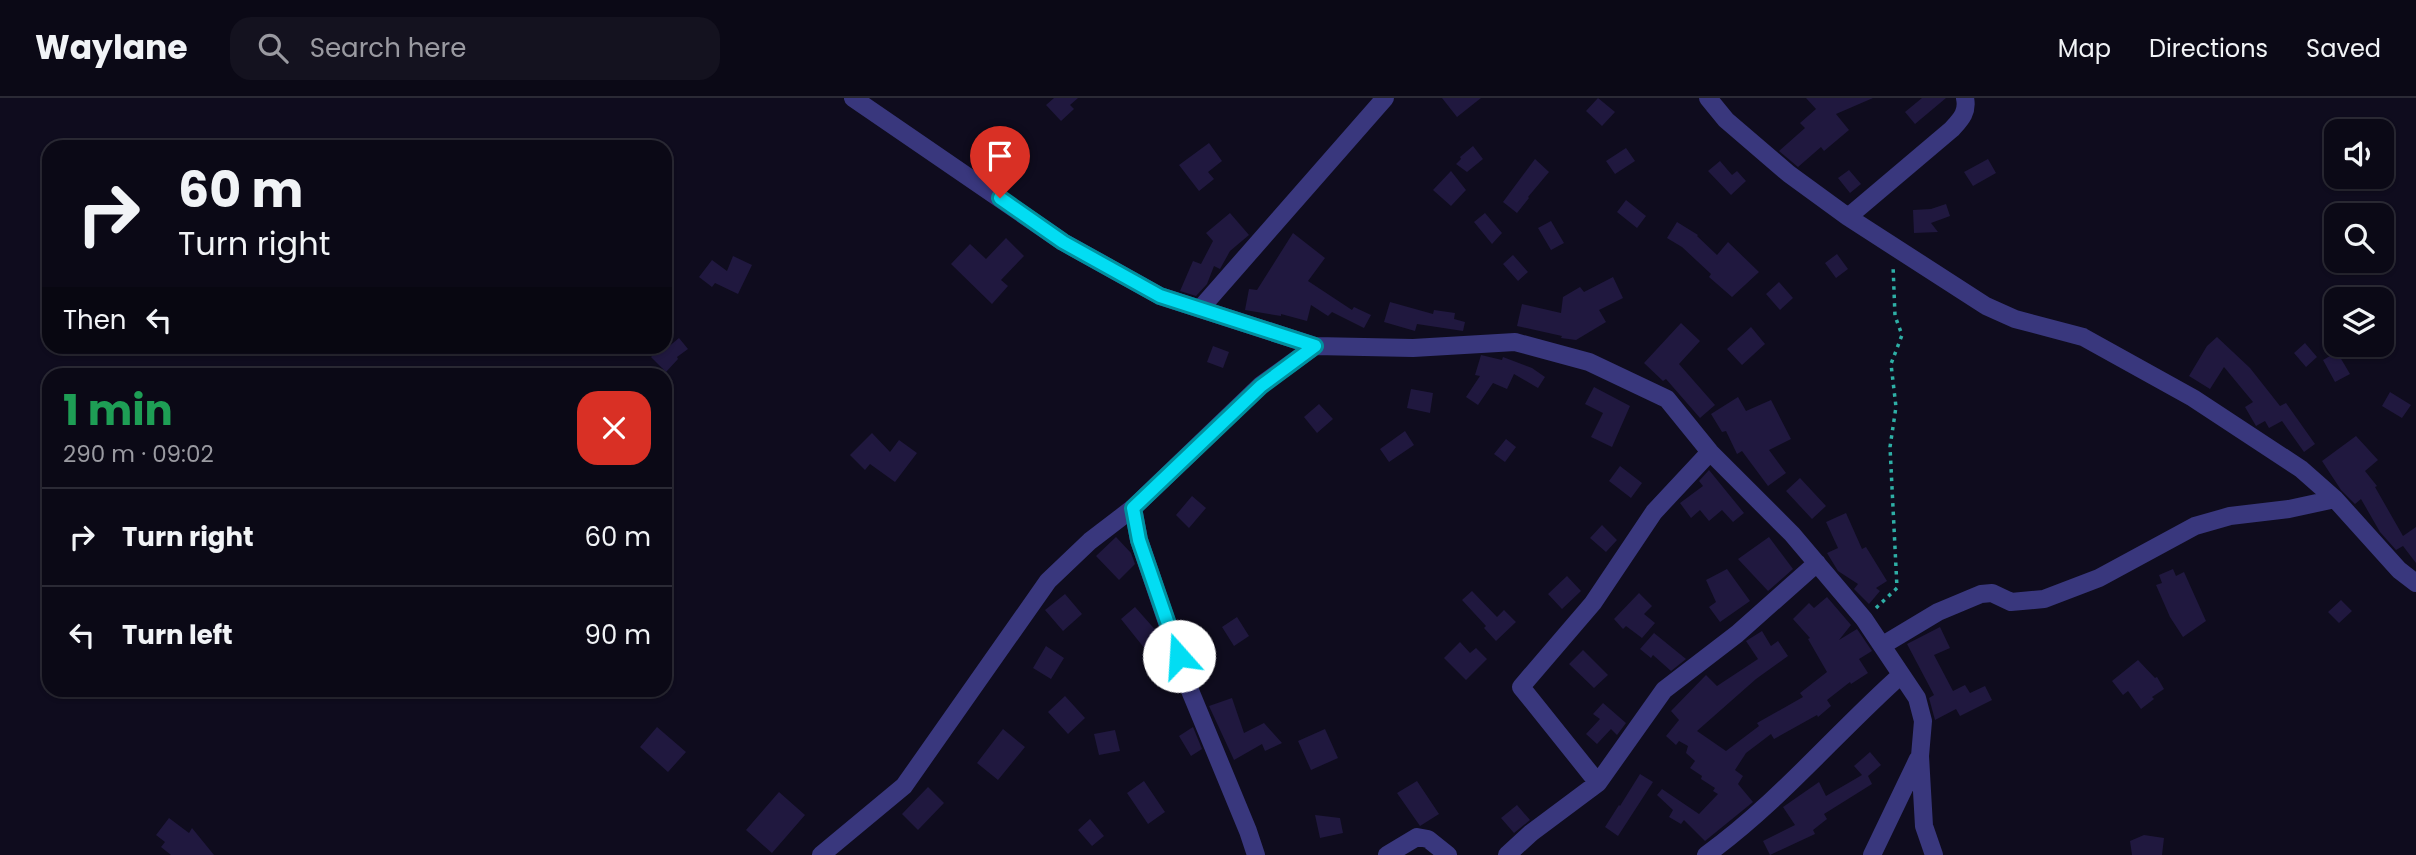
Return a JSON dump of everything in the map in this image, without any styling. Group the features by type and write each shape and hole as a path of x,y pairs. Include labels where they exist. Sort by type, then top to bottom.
{"street":[{"path":"853,98 1063,242 1160,296 1315,346 1413,348 1515,342 1589,362 1667,399 1710,452 1792,534 1864,619 1917,698 1923,721 1920,756 1924,826 1934,855"},
{"path":"1200,309 1385,98"},
{"path":"1709,98 1726,120 1789,174 1848,217 1986,306 2015,319 2083,337 2193,398 2301,468 2334,499 2399,570 2416,583"},
{"path":"1848,217 1952,128 1964,115 1967,106 1965,98"},
{"path":"821,855 904,786 1048,581 1090,541 1133,508 1261,386 1315,346"},
{"path":"1598,783 1521,687 1593,603 1654,512 1710,452"},
{"path":"1883,645 1938,612 1981,594 1992,593 2011,602 2044,599 2099,578 2195,526 2230,516 2289,509 2334,499"},
{"path":"1133,508 1139,540 1191,693 1256,855"},
{"path":"1507,855 1531,833 1598,783 1664,690 1737,634 1817,563"},
{"path":"1706,855 1730,837 1791,781 1901,675"},
{"path":"1872,855 1920,756"},
{"path":"1387,855 1417,837 1428,839 1448,855"}],"path":[{"path":"1864,619 1897,588 1890,458 1896,407 1891,364 1902,335 1895,316 1892,245"}],"building":[{"path":"1054,98 1078,98 1070,105 1074,109 1061,121 1046,105"},
{"path":"1442,98 1481,98 1457,117"},
{"path":"1598,98 1615,112 1602,126 1586,111"},
{"path":"1806,98 1873,98 1836,114 1849,130 1824,151 1821,147 1798,167 1779,151 1805,128 1800,123 1816,109"},
{"path":"1922,98 1946,98 1915,124 1905,112"},
{"path":"1209,143 1222,161 1208,172 1214,179 1199,191 1179,165"},
{"path":"1473,146 1483,159 1467,172 1456,164"},
{"path":"1626,148 1635,161 1615,174 1606,161"},
{"path":"1535,159 1549,172 1517,213 1503,202"},
{"path":"1988,159 1996,173 1973,186 1964,172"},
{"path":"1720,161 1732,175 1737,171 1746,181 1731,195 1708,171"},
{"path":"1849,170 1861,184 1850,193 1838,178"},
{"path":"1451,171 1466,190 1451,206 1433,190"},
{"path":"1626,200 1646,216 1637,228 1617,212"},
{"path":"1946,204 1950,216 1931,223 1938,232 1914,233 1913,210 1931,209"},
{"path":"1230,213 1249,235 1230,251 1220,269 1214,266 1207,284 1196,296 1180,291 1193,261 1201,264 1213,241 1206,233"},
{"path":"1485,213 1502,233 1492,244 1474,222"},
{"path":"1551,221 1564,243 1551,250 1538,228"},
{"path":"1677,222 1698,235 1717,255 1728,242 1759,272 1732,297 1709,277 1711,274 1682,247 1667,238"},
{"path":"1293,233 1325,258 1308,281 1352,310 1354,307 1371,315 1364,328 1332,312 1328,316 1311,305 1307,321 1281,314 1245,310 1249,289 1257,290"},
{"path":"1006,238 1024,256 1001,280 1008,286 992,304 951,264 970,244 986,259"},
{"path":"1837,254 1848,269 1836,278 1825,263"},
{"path":"1513,255 1528,272 1518,281 1503,264"},
{"path":"733,256 752,265 738,294 715,283 712,287 699,277 712,260 727,271"},
{"path":"1613,277 1623,298 1599,310 1606,322 1576,340 1517,326 1522,304 1561,313 1563,297 1580,287 1584,292"},
{"path":"1779,282 1793,298 1780,310 1766,294"},
{"path":"1390,302 1433,314 1434,310 1455,313 1454,319 1465,322 1463,331 1417,324 1415,331 1384,322"},
{"path":"1681,323 1700,341 1679,364 1715,405 1700,418 1666,379 1663,381 1644,363"},
{"path":"1751,327 1765,344 1742,365 1727,349"},
{"path":"2217,337 2250,368 2280,406 2286,403 2315,444 2304,452 2282,421 2269,428 2265,421 2256,426 2245,407 2253,402 2224,367 2210,389 2189,376 2207,346"},
{"path":"679,338 688,349 677,357 670,368 662,368 651,357 654,354 672,354 672,344"},
{"path":"2305,343 2317,357 2306,367 2294,353"},
{"path":"1213,346 1229,352 1223,368 1207,362"},
{"path":"1481,355 1502,360 1503,357 1532,368 1545,377 1538,388 1514,374 1507,389 1493,383 1478,405 1466,397 1480,376 1475,375"},
{"path":"2340,357 2350,374 2335,382 2323,360"},
{"path":"1594,387 1630,406 1612,447 1591,437 1603,413 1585,404"},
{"path":"1411,389 1433,393 1430,413 1407,408"},
{"path":"2390,392 2411,405 2402,418 2382,406"},
{"path":"1738,397 1746,411 1771,400 1791,439 1769,450 1786,473 1768,486 1742,451 1737,454 1726,431 1722,432 1711,414"},
{"path":"1319,404 1333,419 1317,433 1304,417"},
{"path":"1405,431 1414,445 1389,462 1380,449"},
{"path":"872,433 890,452 899,440 917,453 895,482 870,464 865,470 850,455"},
{"path":"2356,436 2378,460 2365,471 2377,486 2375,487 2403,536 2416,527 2416,563 2403,546 2396,550 2380,532 2361,499 2355,504 2341,490 2322,461"},
{"path":"1506,439 1516,447 1505,462 1494,454"},
{"path":"1620,466 1642,483 1631,498 1609,481"},
{"path":"1709,470 1744,513 1733,522 1722,510 1709,521 1700,510 1691,518 1680,503 1703,486 1699,481"},
{"path":"1800,478 1826,506 1812,519 1786,491"},
{"path":"1192,496 1206,508 1189,528 1176,515"},
{"path":"1846,513 1862,549 1866,547 1887,581 1876,588 1880,591 1869,604 1854,589 1858,584 1838,571 1827,553 1838,548 1826,522"},
{"path":"1602,525 1617,540 1606,552 1590,538"},
{"path":"1116,537 1131,553 1135,564 1119,580 1096,556"},
{"path":"1769,537 1793,569 1768,591 1738,559"},
{"path":"1727,569 1750,601 1720,622 1709,607 1716,602 1706,580"},
{"path":"2173,569 2176,576 2184,572 2206,621 2183,637 2170,617 2156,585 2162,583 2159,575"},
{"path":"1567,576 1581,591 1562,609 1548,594"},
{"path":"1472,591 1497,617 1504,610 1516,622 1496,641 1462,600"},
{"path":"1639,593 1652,606 1644,614 1655,623 1642,638 1626,626 1623,629 1614,619"},
{"path":"1065,594 1082,614 1063,631 1045,610"},
{"path":"1827,597 1851,625 1839,640 1857,629 1872,651 1859,659 1868,673 1851,684 1850,682 1827,700 1831,706 1818,717 1817,715 1774,739 1771,734 1746,753 1735,770 1743,776 1738,784 1753,802 1705,841 1684,820 1681,824 1669,817 1673,810 1657,795 1662,789 1699,814 1718,794 1713,791 1715,788 1690,768 1695,761 1686,753 1688,746 1679,741 1676,745 1666,736 1679,720 1671,711 1706,675 1717,686 1758,659 1746,641 1762,631 1771,646 1778,641 1788,656 1756,679 1697,731 1726,751 1759,726 1757,723 1803,697 1800,693 1827,672 1808,639 1810,638 1793,619 1809,603 1814,608"},
{"path":"2341,600 2352,611 2339,623 2328,612"},
{"path":"1135,607 1159,634 1166,654 1160,661 1145,649 1121,619"},
{"path":"1237,617 1249,636 1234,646 1222,627"},
{"path":"1940,627 1950,648 1934,655 1953,691 1965,685 1970,693 1985,686 1992,700 1960,716 1956,709 1935,720 1929,698 1934,695 1907,644"},
{"path":"1654,633 1686,659 1671,671 1653,655 1651,658 1640,649"},
{"path":"1194,635 1216,648 1194,660 1185,640"},
{"path":"1460,642 1470,653 1476,648 1487,659 1466,680 1444,658"},
{"path":"1046,646 1064,658 1051,679 1033,668"},
{"path":"1583,650 1608,675 1594,688 1569,664"},
{"path":"2138,660 2157,677 2164,689 2141,709 2128,691 2123,695 2112,681"},
{"path":"1065,696 1085,718 1068,734 1048,712"},
{"path":"1232,698 1244,733 1264,723 1282,743 1265,751 1262,744 1234,760 1209,706"},
{"path":"1603,703 1626,723 1617,735 1611,729 1597,744 1586,734 1600,719 1593,714"},
{"path":"657,727 686,752 668,772 640,747"},
{"path":"1193,727 1202,749 1191,756 1179,736"},
{"path":"1003,729 1025,747 998,780 977,763"},
{"path":"1325,729 1338,758 1311,770 1298,741"},
{"path":"1115,730 1120,751 1099,755 1094,734"},
{"path":"1870,752 1881,765 1868,776 1872,784 1824,814 1827,819 1813,830 1815,834 1770,855 1763,841 1795,825 1783,807 1819,782 1826,796 1862,775 1854,766"},
{"path":"1640,774 1653,782 1618,836 1605,827"},
{"path":"1144,781 1165,812 1148,824 1127,793"},
{"path":"1417,781 1439,814 1420,826 1397,793"},
{"path":"928,787 944,803 918,830 902,814"},
{"path":"779,792 805,815 772,853 746,830"},
{"path":"1517,805 1530,820 1514,833 1501,818"},
{"path":"1315,815 1340,818 1343,833 1320,838"},
{"path":"169,818 189,833 192,828 214,855 171,855 161,847 165,842 156,835"},
{"path":"1090,819 1104,836 1092,846 1078,830"},
{"path":"2144,835 2164,838 2162,855 2132,855 2130,841"}],"route":[{"path":"1000,198 1063,242 1160,296 1315,346 1261,386 1133,508 1139,540 1179,656"}]}
